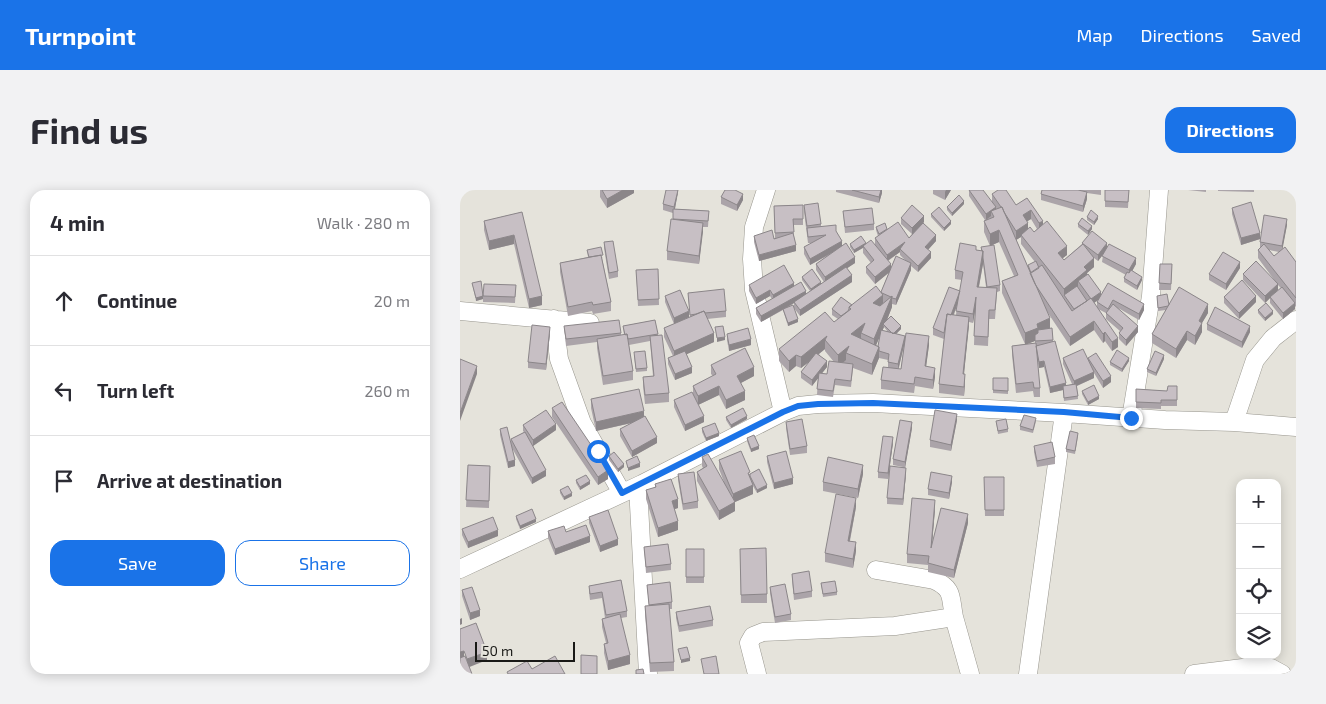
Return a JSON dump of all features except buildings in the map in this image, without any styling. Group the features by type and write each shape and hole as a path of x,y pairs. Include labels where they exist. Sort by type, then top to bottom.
{"street":[{"path":"766,190 754,226 752,259 754,290 783,412"},
{"path":"1131,418 1151,296 1159,190"},
{"path":"460,311 590,323"},
{"path":"554,319 558,359 582,423 630,489 648,674"},
{"path":"1234,422 1254,360 1273,338 1296,320"},
{"path":"462,565 630,489 798,406 873,403 1064,412 1131,418 1234,422 1296,427"},
{"path":"1028,674 1064,412"},
{"path":"876,570 934,580 949,589 954,617 970,674"},
{"path":"757,674 750,643 753,636 763,632 895,626 954,617"},
{"path":"1194,674 1251,667 1271,668 1282,674"}],"route":[{"path":"598,451 622,493 798,406 873,403 1064,412 1131,418"}]}
